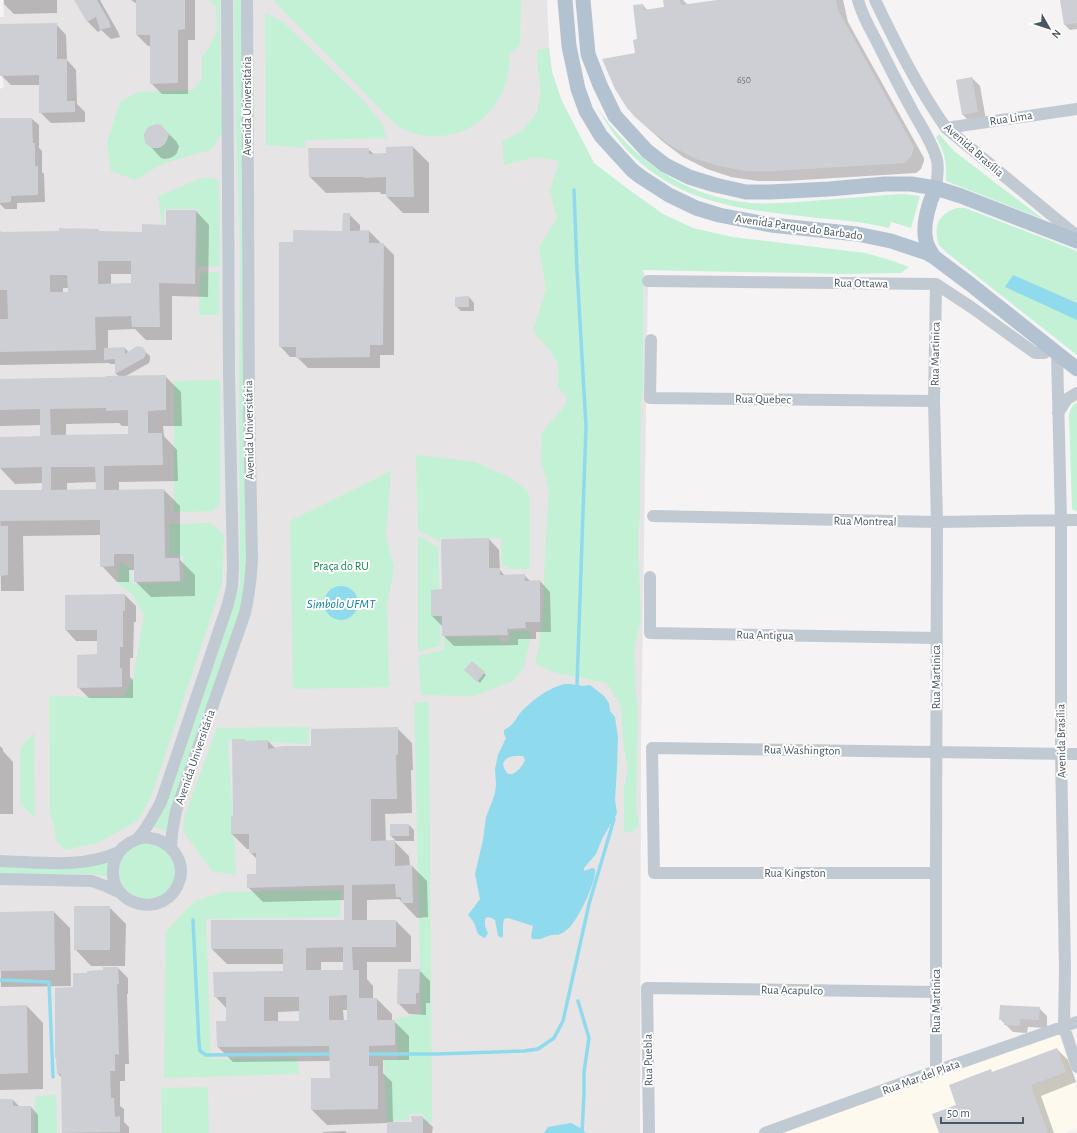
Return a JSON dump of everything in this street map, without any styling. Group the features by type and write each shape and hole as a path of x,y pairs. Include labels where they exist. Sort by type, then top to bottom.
{"main road":[{"name":"Avenida Parque do Barbado","path":"565,0 568,46 578,89 586,111 601,136 632,170 641,177 669,195 696,208 719,215 771,225 858,234 891,241 919,250 934,257 1077,369"},
{"path":"583,0 588,54 600,86 616,116 648,151 665,165 689,177 746,192 829,189 885,184 911,184 936,188 1077,240"},
{"path":"934,257 926,241 925,230 929,206 936,188"}],"street":[{"name":"Avenida Universitária","path":"0,861 55,864 94,860 119,852 127,844 138,839 161,802 228,604 232,587 233,568 229,367 227,0"},
{"name":"Avenida Universitária","path":"0,879 92,881 121,893 130,901 148,905 158,903 168,898 176,889 180,878 178,858 172,847 172,833 176,811 245,612 251,581 252,560 248,397 246,0"},
{"name":"Avenida Brasília","path":"858,0 871,31 924,130 932,148 937,162 936,188"},
{"name":"Avenida Brasília","path":"876,0 902,53 929,102 946,128 1077,236"},
{"name":"Rua Lima","path":"946,128 1077,108"},
{"name":"Rua Ottawa","path":"648,281 936,284"},
{"path":"936,284 1035,353 1044,353 1054,350"},
{"name":"Rua Martinica","path":"936,284 934,401 937,522 936,1071"},
{"name":"Rua Quebec","path":"651,340 650,398 934,401"},
{"name":"Avenida Brasília","path":"1054,350 1058,413 1061,520 1061,753 1065,970 1064,1027 1077,1067"},
{"path":"1058,413 1067,399 1077,393"},
{"name":"Rua Montreal","path":"654,516 937,522 1077,520"},
{"name":"Rua Antigua","path":"650,577 650,633 936,638"},
{"name":"Rua Washington","path":"654,873 652,748 1077,754"},
{"path":"138,839 149,838 160,840 172,847"},
{"path":"119,852 114,862 113,873 115,884 121,893"},
{"name":"Rua Kingston","path":"654,873 936,873"},
{"name":"Rua Acapulco","path":"647,988 936,992"},
{"name":"Rua Puebla","path":"647,988 649,1133"},
{"name":"Rua Mar del Plata","path":"765,1133 1077,1022"}],"shaded area":[{"path":"3,0 547,0 549,48 552,72 561,99 597,178 648,281 641,743 640,1133 0,1133 0,89 4,87 1,69 0,17 4,17"},
{"path":"1058,1034 1077,1090 1077,1128 1064,1133 783,1133"}],"green space":[{"path":"208,0 220,0 220,88 223,131 211,150 164,163 135,180 111,171 107,142 120,102 139,92 193,90 202,78 202,57 210,46 217,31 216,6"},
{"path":"234,0 242,0 249,574 242,607 165,831 153,827 166,804 240,585 240,251"},
{"path":"274,0 521,0 520,45 511,53 509,51 509,67 506,82 492,109 482,120 455,134 439,136 421,135 405,130 395,124"},
{"path":"265,13 283,22 363,100 383,125 386,138 305,140 305,148 266,145"},
{"path":"549,48 552,72 561,99 594,163 663,214 693,228 732,237 865,253 909,267 901,273 844,274 643,270 643,389 641,403 640,509 638,542 641,620 634,648 638,711 636,809 639,824 632,833 624,831 624,787 628,770 623,740 621,706 607,683 557,673 535,664 539,647 543,612 549,490 541,462 542,432 563,408 567,398 558,387 558,363 551,352 533,331 546,289 539,247 557,218 550,191 559,161 536,157 504,165 502,142 523,130 537,112 541,93 537,63 538,50"},
{"path":"596,106 627,143 644,159 683,184 704,193 751,203 797,202 903,194 920,196 911,228 891,222 889,228 871,224 767,212 720,203 697,196 675,186 654,173 634,157 618,139"},
{"path":"939,134 954,151 1043,219 946,181 945,158 936,137"},
{"path":"202,178 213,178 219,181 220,266 197,267 197,209 164,209 164,267 161,271 162,224 158,196"},
{"path":"957,208 965,208 1077,251 1077,355 939,245 936,231 937,226 944,215"},
{"path":"219,272 219,315 199,315 200,273"},
{"path":"220,380 220,503 213,511 174,512 174,381"},
{"path":"1077,402 1077,511 1073,510 1072,508 1069,416 1070,411"},
{"path":"416,455 476,462 511,478 528,492 530,502 530,569 510,569 507,566 502,567 501,538 440,538 440,542 418,530"},
{"name":"Praça do RU","path":"391,471 386,535 394,568 387,605 389,687 293,689 290,521"},
{"path":"211,523 224,535 222,584 151,797 137,821 99,842 65,850 56,841 54,826 50,814 49,696 123,697 133,679 144,615 131,593 118,584 120,563 130,568 132,584 184,582 183,556 169,555 169,524"},
{"path":"418,536 438,547 441,645 418,652"},
{"path":"510,631 532,631 524,667 513,681 474,696 421,695 418,656 444,650 444,637 499,637 500,643 509,640"},
{"path":"414,702 429,702 432,1122 425,1123 424,1114 409,1113 409,1120 387,1122 384,1059 398,1059 396,1018 421,1014"},
{"path":"309,727 307,744 228,740 236,875 212,871 183,831 185,815 217,728"},
{"path":"34,733 35,817 20,804 20,748"},
{"path":"147,843 158,845 167,851 173,860 175,871 173,882 167,891 158,897 147,899 136,897 127,891 121,882 119,871 121,860 127,851 136,845"},
{"path":"111,860 110,879 95,874 0,874 0,867"},
{"path":"341,890 340,917 206,919 211,1059 297,1058 299,1074 164,1078 166,931 195,901 224,892"},
{"path":"208,1087 209,1133 162,1133 161,1088"},
{"path":"56,1095 57,1133 34,1133 35,1096"}],"water":[{"path":"1013,275 1077,303 1077,320 1005,287"},
{"name":"Simbolo UFMT","path":"344,586 353,591 357,596 357,610 353,615 348,619 338,620 334,619 325,610 324,600 325,596 334,587"},
{"path":"565,684 583,686 590,685 604,696 609,703 610,711 615,717 618,737 615,800 617,813 602,839 596,854 584,868 584,871 592,868 595,869 595,875 582,909 569,928 558,935 551,935 540,939 532,939 531,936 533,926 508,918 504,919 502,938 498,936 495,920 487,917 485,919 485,926 488,933 485,938 478,934 474,922 468,915 480,899 475,874 483,840 486,817 495,793 495,769 498,755 506,738 504,730 512,724 521,712 536,698","holes":["515,756 523,756 525,760 517,771 511,774 505,770 503,764 505,760"]},
{"path":"571,1123 586,1133 544,1133 548,1127"}],"building":[{"path":"74,0 97,0 111,27 100,30 96,17 87,22"},
{"path":"136,0 185,0 185,29 178,30 178,83 150,84 150,35 136,35"},
{"path":"663,0 680,0 681,5 717,0 836,0 838,10 914,147 912,155 905,163 775,171 746,171 719,166 696,159 671,146 650,130 627,108 615,89 602,59 635,53 633,40 637,39 633,5 643,4 644,10 664,7"},
{"path":"1060,0 1077,0 1077,23 1064,25"},
{"path":"57,23 57,59 67,59 67,101 75,101 75,112 39,113 39,75 0,76 0,24"},
{"path":"972,77 978,112 962,115 956,80"},
{"path":"0,118 32,118 33,143 35,143 35,166 38,166 38,195 11,196 11,202 0,203"},
{"path":"157,124 161,125 169,135 164,145 159,148 153,148 145,143 144,134 148,127"},
{"path":"413,146 414,197 386,197 386,177 309,177 308,148 369,148 369,154 386,153 386,147"},
{"path":"166,210 196,210 195,284 159,283 160,327 132,327 131,316 95,317 96,350 0,352 0,319 8,319 7,290 0,290 0,232 59,231 59,228 142,232 142,224 166,225","holes":["98,261 131,261 131,283 98,284","50,275 67,275 68,292 50,292"]},
{"path":"343,213 350,213 350,231 369,230 369,243 384,243 383,345 370,345 370,357 296,358 296,347 279,347 279,242 293,242 293,230 342,231"},
{"path":"469,296 469,307 455,307 455,297"},
{"path":"137,346 142,347 145,350 146,354 144,358 115,374 115,359 104,360 104,348 125,347 125,354"},
{"path":"166,375 166,410 148,411 148,433 162,433 163,465 104,466 104,490 164,489 165,558 179,558 180,581 134,582 134,554 114,554 114,566 100,567 100,520 0,521 0,490 42,490 42,467 0,468 0,437 40,436 40,409 0,410 0,379","holes":["106,408 106,411 128,410 128,434 51,435 50,409","51,467 95,467 96,489 51,490"]},
{"path":"0,526 8,526 8,575 0,576"},
{"path":"489,538 489,568 500,568 500,575 525,574 525,581 540,580 540,622 525,622 526,628 507,629 508,635 442,636 442,616 431,616 431,590 442,589 441,539"},
{"path":"125,594 125,611 123,611 123,647 120,647 122,687 77,688 77,655 97,654 97,630 65,630 65,595"},
{"path":"472,661 485,672 477,682 464,670"},
{"path":"398,727 398,755 396,755 397,799 371,799 371,841 395,840 395,866 412,865 413,903 401,903 401,897 396,897 395,884 352,885 352,920 396,920 396,947 352,947 353,970 359,970 359,998 377,998 377,1020 395,1020 395,1045 369,1046 369,1066 378,1066 378,1109 311,1110 311,1078 330,1078 329,1046 217,1047 216,1021 226,1021 226,997 214,997 213,972 283,971 283,949 211,949 211,920 344,920 344,885 247,888 247,874 256,874 256,853 249,853 249,834 231,834 231,816 233,816 232,739 245,739 245,741 268,740 268,749 283,746 311,746 311,729","holes":["343,947 343,970 306,970 306,948","347,995 347,1020 329,1020 329,996","264,997 299,997 299,1021 264,1021"]},
{"path":"390,824 409,824 409,836 390,836"},
{"path":"74,906 110,906 110,950 74,950"},
{"path":"54,911 55,970 0,971 0,912"},
{"path":"103,967 118,967 119,1055 115,1054 115,1071 110,1071 111,1098 114,1098 115,1117 120,1116 120,1132 62,1133 61,1074 57,1074 55,1058 55,988 73,987 73,973 87,973 87,971 103,970"},
{"path":"398,969 420,969 419,993 416,993 416,1004 397,1004"},
{"path":"27,1005 28,1073 0,1074 0,1006"},
{"path":"1000,1005 1040,1007 1039,1020 1020,1019 1020,1026 1004,1025 1004,1020 999,1020"},
{"path":"1057,1048 1066,1072 1031,1085 1048,1133 939,1133 932,1114 956,1105 949,1085 991,1069 992,1072"},
{"path":"0,1099 13,1099 13,1106 31,1106 31,1133 0,1133"},
{"path":"411,1116 423,1116 423,1133 387,1133 387,1122 412,1122"}],"waterway":[{"path":"574,190 586,426 578,689"},
{"path":"365,1054 437,1054 524,1051 538,1049 554,1038 563,1021 589,904 614,819 613,816"},
{"path":"193,920 200,1051 206,1055 333,1054"},
{"path":"0,980 49,982 53,1077"},
{"path":"578,1001 589,1038 584,1072 582,1133"}]}
